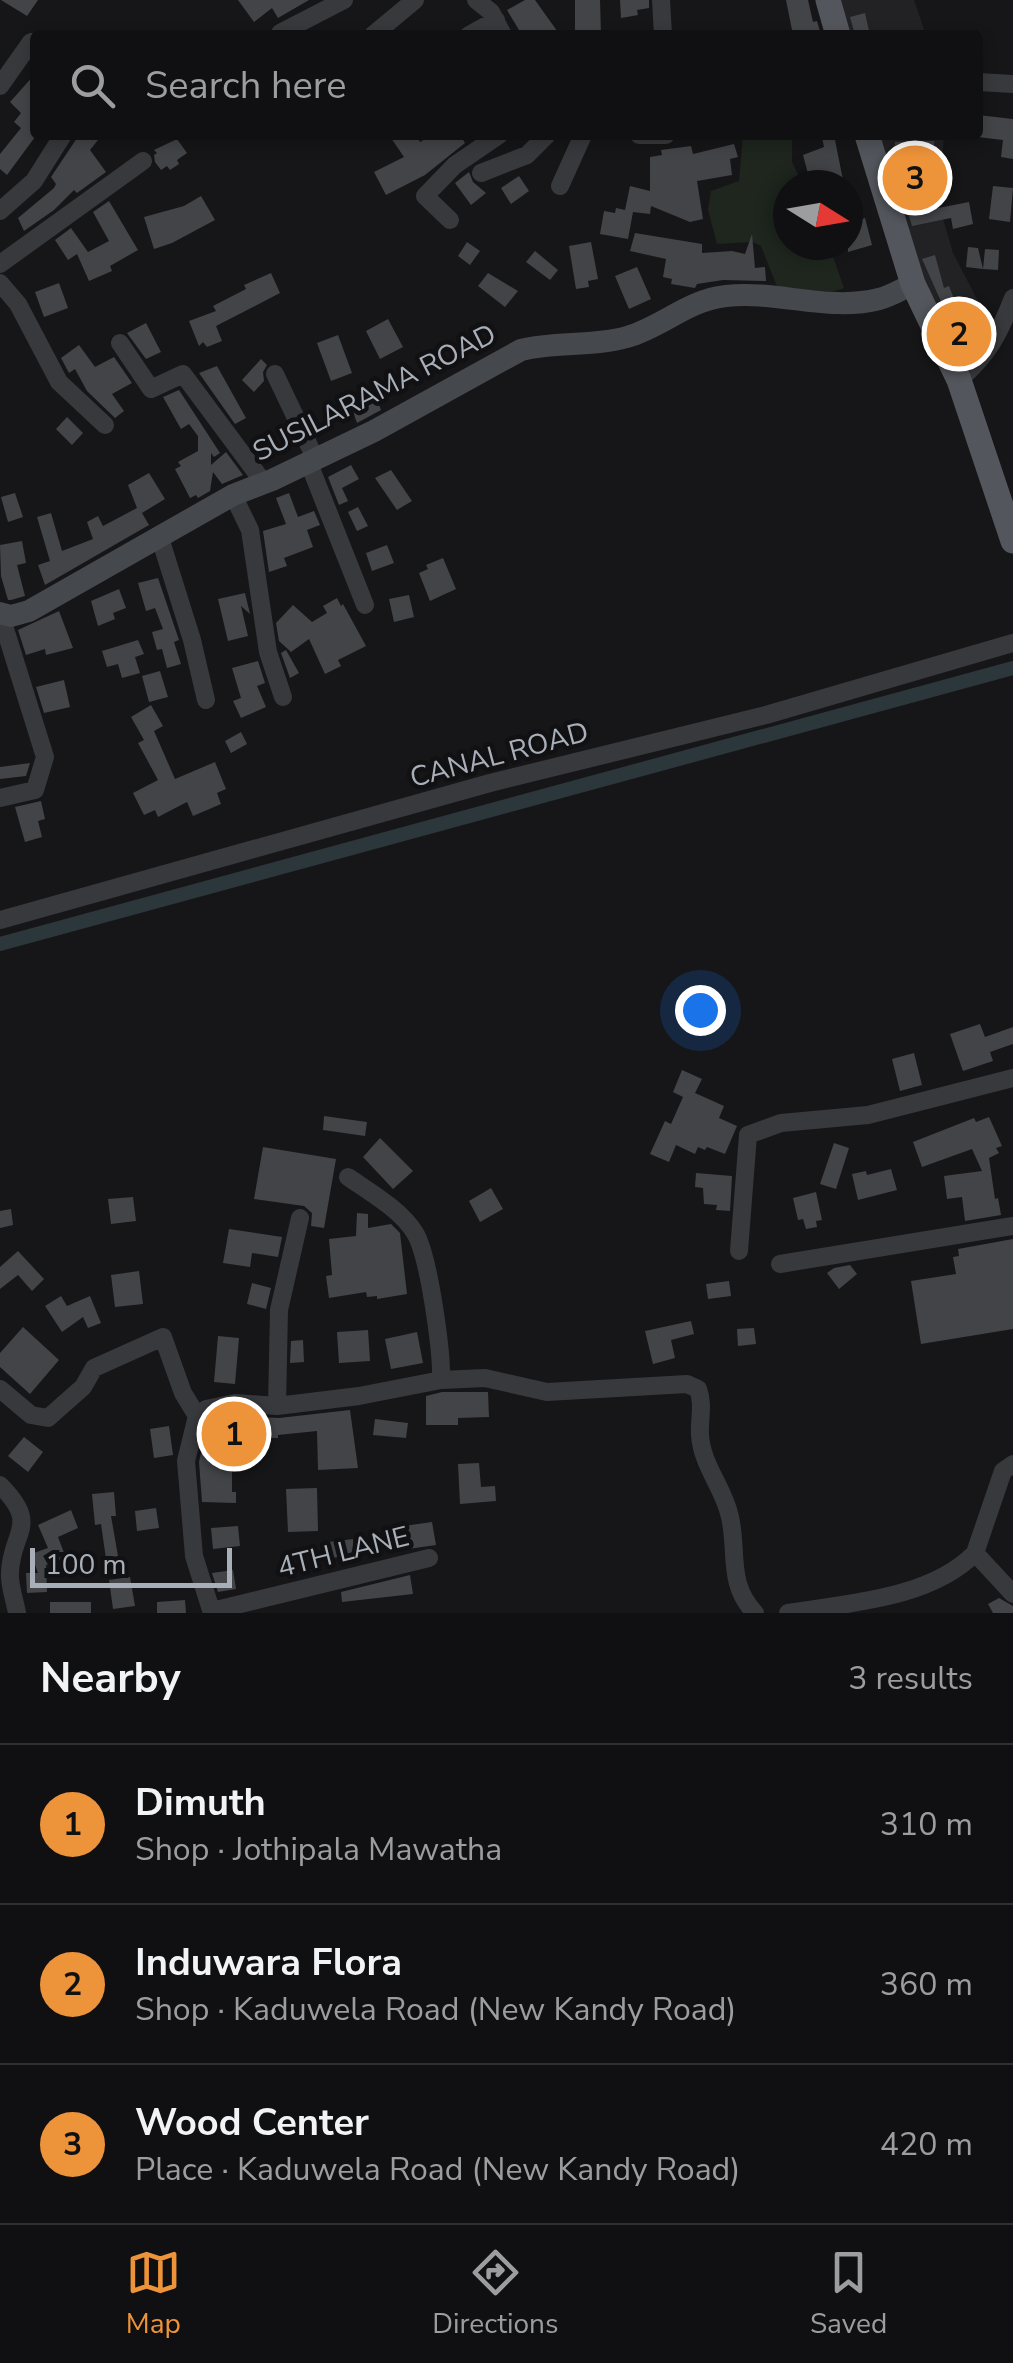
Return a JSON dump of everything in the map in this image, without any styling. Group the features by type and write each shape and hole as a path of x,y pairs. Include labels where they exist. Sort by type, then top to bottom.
{"main road":[{"path":"828,0 837,30"},
{"path":"869,140 914,284 959,380 1013,541"}],"street":[{"path":"286,30 344,0"},
{"path":"379,30 415,0"},
{"path":"491,17 508,0"},
{"path":"661,0 664,30"},
{"path":"0,86 30,43"},
{"path":"983,82 1013,84"},
{"path":"0,211 34,181 60,140"},
{"path":"422,186 491,140"},
{"path":"481,173 527,156 542,140"},
{"path":"560,186 581,140"},
{"path":"0,264 143,161"},
{"path":"450,220 425,196 454,165"},
{"path":"0,283 18,304 59,382 105,425"},
{"name":"SUSILARAMA ROAD","path":"0,613 11,616 29,611 233,495 423,406 521,350 544,344 598,344 627,337 702,301 721,296 754,294 860,302 889,296 914,284"},
{"path":"959,380 983,360 999,334 1013,298"},
{"path":"120,343 152,389 183,374 264,483"},
{"path":"276,374 364,604"},
{"path":"233,495 250,530 268,652 283,697"},
{"path":"160,538 206,700"},
{"path":"0,613 45,758 35,790 0,798"},
{"name":"CANAL ROAD","path":"0,920 490,783 766,715 1013,643"},
{"path":"739,1251 748,1135 781,1123 868,1115 1013,1078"},
{"path":"348,1177 383,1202 416,1234 433,1302 441,1380"},
{"path":"277,1406 280,1310 300,1218"},
{"path":"780,1264 1013,1226"},
{"path":"0,1388 32,1415 48,1418 84,1387 94,1368 163,1337 197,1416"},
{"path":"212,1612 194,1556 186,1462 197,1416 206,1409 235,1403 277,1406 441,1380 485,1378 548,1392 687,1384 698,1389 706,1464 730,1517 738,1585 744,1601 756,1613"},
{"path":"788,1613 872,1606 959,1569 974,1553 1003,1471 1013,1464"},
{"path":"0,1485 15,1500 24,1525 10,1572 17,1613"},
{"path":"974,1553 1013,1594"},
{"name":"4TH LANE","path":"212,1612 428,1558"}],"shaded area":[{"path":"837,0 914,0 924,30 846,30"},
{"path":"743,140 792,140 796,170 773,170 773,260 834,260 844,288 832,292 778,289 761,246 753,242 717,244 708,210 711,191 739,181"},
{"path":"879,140 944,140 939,205 953,253 992,328 978,352 960,362 921,281"}],"building":[{"path":"1,0 38,0 27,16"},
{"path":"238,0 309,0 278,18 272,8 254,22"},
{"path":"525,0 535,0 556,30 519,30 507,10"},
{"path":"575,0 600,0 601,30 575,30"},
{"path":"620,0 649,0 649,8 621,18"},
{"path":"786,0 808,0 813,22 817,21 820,30 792,30"},
{"path":"865,13 869,30 854,30 850,17"},
{"path":"30,80 33,140 7,175 0,169 0,154 21,128 14,122 21,113 10,102"},
{"path":"983,116 1013,119 1013,159 1001,157 1003,140 983,138"},
{"path":"76,140 98,140 90,150 106,172 77,193 74,190 24,231 18,218 54,188 51,177"},
{"path":"178,140 187,153 170,170 167,166 161,170 155,162 154,150"},
{"path":"392,140 465,143 425,175 386,195 374,172 404,157"},
{"path":"823,140 835,140 841,170 807,170 803,155 824,147"},
{"path":"934,141 936,186 924,188 928,210 969,202 973,224 953,229 951,218 912,226 893,165 895,142"},
{"path":"734,144 738,157 730,159 732,175 697,181 703,219 690,222 651,206 650,214 633,212 628,239 600,234 604,211 625,210 630,186 650,191 650,157 662,155 661,150 691,146 693,154"},
{"path":"469,172 473,182 486,193 471,205 455,183"},
{"path":"519,176 529,191 511,204 501,188"},
{"path":"993,186 1013,188 1010,222 989,219"},
{"path":"201,196 215,220 154,249 144,217 184,206"},
{"path":"109,201 138,250 110,266 112,271 89,281 77,254 68,260 55,240 71,228 88,252 109,241 93,212"},
{"path":"865,218 872,245 863,248"},
{"path":"635,233 702,244 702,253 745,254 752,234 755,268 765,267 766,281 723,280 697,284 695,288 671,284 672,279 663,277 666,259 630,251"},
{"path":"467,242 480,251 470,265 458,256"},
{"path":"591,242 598,279 588,281 589,287 576,289 569,246"},
{"path":"968,247 978,248 983,269 966,267"},
{"path":"985,249 999,250 998,270 983,269"},
{"path":"535,251 558,270 550,280 526,262"},
{"path":"935,255 944,288 949,286 973,348 965,355 922,259"},
{"path":"637,267 651,299 629,309 615,276"},
{"path":"271,273 280,293 216,326 222,341 207,347 203,342 199,346 189,321 216,311 213,306"},
{"path":"488,273 518,291 505,307 478,286"},
{"path":"59,283 68,308 44,317 35,292"},
{"path":"388,319 403,347 380,359 366,331"},
{"path":"146,323 161,352 146,359 127,333"},
{"path":"338,335 352,373 331,381 317,343"},
{"path":"79,345 95,367 114,357 132,383 112,394 124,411 115,418 87,391 75,369 69,373 61,358"},
{"path":"261,359 267,365 264,381 254,392 242,380"},
{"path":"217,366 246,418 235,424 199,373"},
{"path":"179,390 220,453 214,457 211,453 211,465 226,452 243,475 222,484 213,472 210,491 198,498 190,498 175,469 181,466 178,462 198,451 198,436 189,424 181,429 163,397"},
{"path":"376,397 381,410 357,423 351,406"},
{"path":"67,417 83,433 72,445 56,429"},
{"path":"351,465 359,479 342,488 348,501 339,505 328,477"},
{"path":"391,470 412,501 397,510 375,478"},
{"path":"149,473 165,499 142,513 149,525 45,585 38,565 50,561 37,517 51,513 62,551 93,539 87,522 98,516 103,526 137,508 128,485"},
{"path":"15,493 23,517 8,522 1,497"},
{"path":"289,493 298,517 314,511 320,525 307,530 313,547 284,558 287,566 269,572 263,531 286,524 276,498"},
{"path":"358,507 368,526 357,531 348,512"},
{"path":"22,541 26,563 17,565 25,596 8,600 1,576 0,545"},
{"path":"387,545 394,563 372,571 366,553"},
{"path":"443,558 456,589 430,601 419,573 428,569 426,565"},
{"path":"158,578 179,640 174,642 181,664 167,668 152,632 163,629 155,608 146,611 138,583"},
{"path":"119,589 126,608 113,613 115,619 98,626 91,601"},
{"path":"245,593 250,614 241,606 248,636 228,641 218,599"},
{"path":"409,595 414,617 394,622 389,599"},
{"path":"337,598 366,646 338,660 341,666 325,674 309,639 291,652 279,641 276,623 293,605 312,622 327,613 323,606"},
{"path":"59,611 73,648 46,655 45,649 26,655 18,630"},
{"path":"138,640 144,654 135,657 140,673 122,678 118,664 107,667 102,651"},
{"path":"286,650 299,673 290,678 281,653"},
{"path":"258,661 265,683 257,686 266,707 241,718 233,701 241,698 232,668"},
{"path":"160,671 168,697 149,702 142,676"},
{"path":"64,680 70,707 44,713 36,687"},
{"path":"151,705 163,726 154,731 175,779 215,762 226,789 217,793 221,804 193,816 187,802 158,817 155,810 144,815 133,793 158,780 138,743 144,740 131,717"},
{"path":"241,732 247,744 231,753 225,741"},
{"path":"30,763 26,776 0,779 0,767"},
{"path":"41,801 45,819 38,821 42,837 25,842 15,807"},
{"path":"980,1024 985,1037 1013,1027 1013,1044 990,1052 993,1061 963,1071 950,1034"},
{"path":"914,1053 922,1085 900,1091 892,1059"},
{"path":"682,1070 702,1079 695,1093 724,1106 719,1118 737,1126 725,1154 698,1147 695,1154 676,1145 669,1162 650,1154 665,1121 671,1124 683,1097 673,1092"},
{"path":"324,1116 367,1122 365,1136 323,1130"},
{"path":"989,1117 1002,1146 996,1148 999,1153 989,1158 1001,1215 965,1221 962,1197 947,1199 944,1176 982,1171 972,1149 922,1167 913,1142 974,1118 976,1122"},
{"path":"380,1138 413,1171 393,1189 363,1157"},
{"path":"834,1143 849,1148 836,1189 820,1184"},
{"path":"263,1147 336,1159 324,1228 311,1226 312,1213 304,1206 254,1199"},
{"path":"891,1169 897,1190 858,1200 852,1174"},
{"path":"696,1173 732,1176 730,1211 704,1204 703,1188 695,1187"},
{"path":"491,1188 503,1209 480,1222 469,1201"},
{"path":"816,1192 822,1220 816,1221 817,1227 806,1229 803,1219 798,1220 793,1198"},
{"path":"133,1197 136,1221 111,1224 108,1199"},
{"path":"11,1209 13,1225 0,1228 0,1211"},
{"path":"357,1213 368,1214 368,1228 391,1224 400,1233 407,1294 377,1299 367,1297 366,1292 329,1298 329,1239 356,1236"},
{"path":"229,1229 282,1237 278,1257 252,1253 250,1267 223,1263"},
{"path":"1013,1239 1013,1329 921,1344 911,1281 956,1274 953,1257 959,1256 958,1249"},
{"path":"18,1251 44,1279 32,1291 18,1275 0,1289 0,1267"},
{"path":"850,1265 857,1274 839,1289 827,1273"},
{"path":"139,1271 143,1304 115,1307 111,1275"},
{"path":"729,1281 731,1296 708,1299 706,1284"},
{"path":"252,1283 271,1288 266,1309 247,1304"},
{"path":"61,1296 67,1306 90,1296 101,1323 88,1328 83,1317 62,1332 45,1306"},
{"path":"691,1321 694,1334 671,1340 675,1358 653,1364 645,1331"},
{"path":"23,1327 59,1360 30,1394 0,1367 0,1353"},
{"path":"754,1328 756,1344 738,1346 737,1329"},
{"path":"368,1330 370,1361 339,1363 337,1332"},
{"path":"417,1332 423,1363 391,1369 385,1339"},
{"path":"218,1336 239,1338 235,1384 214,1382"},
{"path":"303,1340 304,1362 290,1363 291,1341"},
{"path":"488,1392 489,1417 458,1418 458,1425 426,1425 426,1396"},
{"path":"350,1410 358,1468 318,1470 317,1431 250,1438 251,1451 232,1453 232,1492 236,1492 236,1503 202,1502 199,1462 204,1439 220,1440 218,1419 279,1418"},
{"path":"375,1419 408,1423 406,1438 373,1435"},
{"path":"169,1426 173,1455 154,1458 150,1429"},
{"path":"24,1437 43,1452 28,1472 8,1456"},
{"path":"479,1463 481,1487 495,1486 496,1501 460,1504 458,1464"},
{"path":"317,1488 318,1531 288,1532 286,1489"},
{"path":"114,1492 116,1516 111,1516 118,1556 106,1559 101,1524 95,1525 92,1494"},
{"path":"156,1508 159,1528 137,1531 135,1511"},
{"path":"71,1510 78,1528 58,1537 66,1558 46,1565 47,1592 27,1593 26,1573 38,1573 31,1554 48,1548 38,1525"},
{"path":"432,1522 436,1545 401,1550 397,1527"},
{"path":"238,1526 240,1546 213,1549 211,1528"},
{"path":"353,1539 354,1555 331,1558 329,1542"},
{"path":"233,1570 236,1589 218,1592 212,1573"},
{"path":"410,1575 413,1594 342,1602 341,1592"},
{"path":"130,1577 135,1606 113,1609 109,1580"},
{"path":"999,1598 1013,1606 1013,1613 993,1613 988,1604"},
{"path":"185,1600 186,1613 157,1613 157,1602"},
{"path":"50,1602 91,1602 91,1613 50,1613"}],"waterway":[{"path":"0,944 1013,668"}],"place":[{"name":"Wood Center","path":"915,178"},
{"name":"Induwara Flora","path":"959,334"},
{"name":"Dimuth","path":"234,1434"}]}
